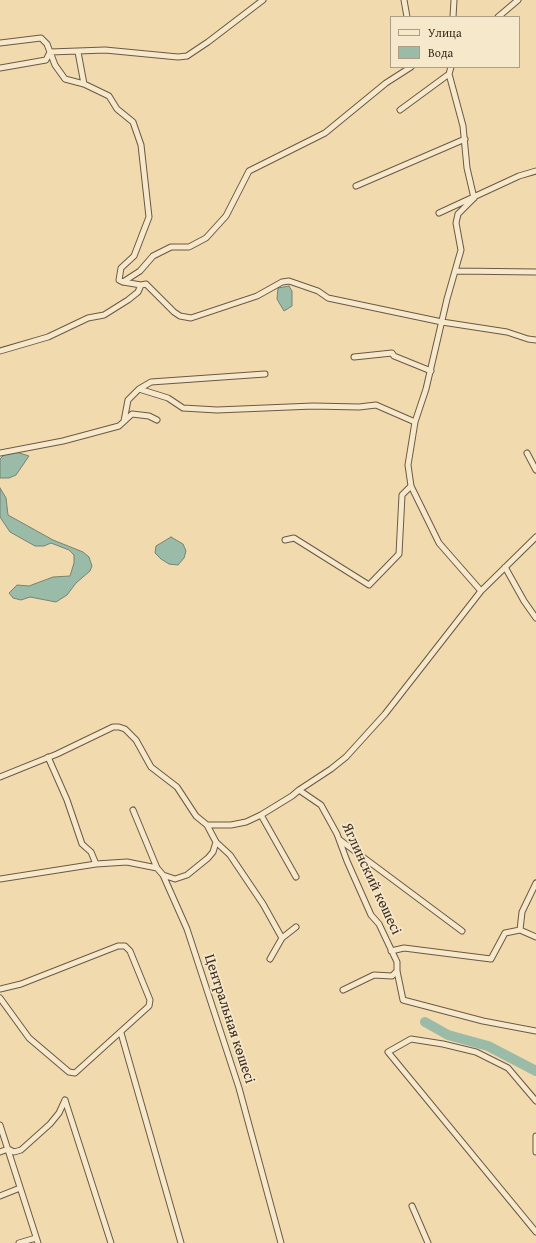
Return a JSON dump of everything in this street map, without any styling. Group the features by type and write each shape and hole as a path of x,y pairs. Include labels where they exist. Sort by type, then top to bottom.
{"street":[{"path":"50,52 105,50 178,57 187,56 263,0"},
{"path":"404,0 407,16"},
{"path":"453,16 454,0"},
{"path":"499,16 518,0"},
{"path":"0,44 41,38 47,44 55,65 65,79 84,84 109,96 117,109 133,122 141,145 149,217 134,256 121,268 119,280 141,286 146,284 180,316 191,318 257,296 282,282 289,281 318,292 328,298 442,322 507,332 536,340"},
{"path":"0,68 46,60 50,52"},
{"path":"78,52 84,84"},
{"path":"123,282 140,271 153,256 171,247 189,247 206,238 226,216 249,171 325,133 386,83 409,68"},
{"path":"451,68 449,74 465,139 467,168 474,198"},
{"path":"400,110 449,74"},
{"path":"356,186 465,139"},
{"path":"439,213 519,176 536,171"},
{"path":"474,198 458,214 456,223 461,250 447,299 430,371 415,422 408,465 410,486 439,543 481,591"},
{"path":"456,271 536,272"},
{"path":"0,351 48,338 88,318 104,315 138,292 141,286"},
{"path":"354,357 392,353 394,356 430,371"},
{"path":"124,421 128,400 139,389 151,382 265,374"},
{"path":"139,389 168,398 183,408 217,410 313,406 359,407 376,405 415,422"},
{"path":"0,453 63,441 119,426 132,414 149,416 157,420"},
{"path":"527,454 536,470"},
{"path":"285,540 294,538 369,585 399,554 402,495 410,486"},
{"path":"207,825 246,822 261,815 292,796 346,757 385,714 481,591 536,537"},
{"path":"505,567 524,601 536,618"},
{"path":"0,777 113,728 119,727 125,729 136,740 151,766 177,787 196,816 207,825 216,842 230,855 263,904 282,938"},
{"path":"48,757 67,800 82,844 91,852 96,864"},
{"name":"Яглинский көшесі","path":"300,790 321,805 340,840 347,861 371,915 379,924 397,962 397,971 403,1000 483,1021 536,1031"},
{"name":"Центральная көшесі","path":"133,810 157,868 163,875 187,929 234,1073 281,1243"},
{"path":"261,815 296,877"},
{"path":"340,840 462,931"},
{"path":"163,875 175,879 187,876 208,858 213,852 216,842"},
{"path":"0,879 96,864 127,862 157,868"},
{"path":"520,930 522,912 536,883"},
{"path":"270,959 282,938 296,927"},
{"path":"391,951 411,948 491,959 505,933 520,930 536,936"},
{"path":"0,989 21,984 118,946 125,946 130,951 150,1000 149,1006 81,1069 75,1072 69,1072 29,1038 0,998"},
{"path":"343,990 374,975 392,976 397,971"},
{"path":"121,1033 180,1243"},
{"path":"536,1101 508,1068 476,1052 443,1044 411,1039 388,1052 536,1232"},
{"path":"0,1152 8,1149 14,1152 21,1150 50,1124 59,1113 65,1100 111,1243"},
{"path":"0,1125 37,1240 19,1243"},
{"path":"536,1136 536,1152"},
{"path":"0,1196 20,1188"},
{"path":"412,1206 428,1243"}],"water":[{"path":"289,286 292,291 292,306 284,311 277,299 278,288"},
{"path":"16,452 29,456 16,475 9,478 0,478 0,459 5,454"},
{"path":"0,488 6,498 8,515 53,540 83,552 89,557 92,566 90,571 76,583 67,595 56,602 30,597 21,600 13,598 9,593 17,585 29,586 53,577 70,576 74,563 74,555 69,550 51,543 44,546 35,546 10,532 0,517"},
{"path":"171,537 183,544 186,551 184,558 178,565 169,564 155,553 156,546"}],"waterway":[{"path":"425,1022 448,1035 488,1046 536,1071"}]}
